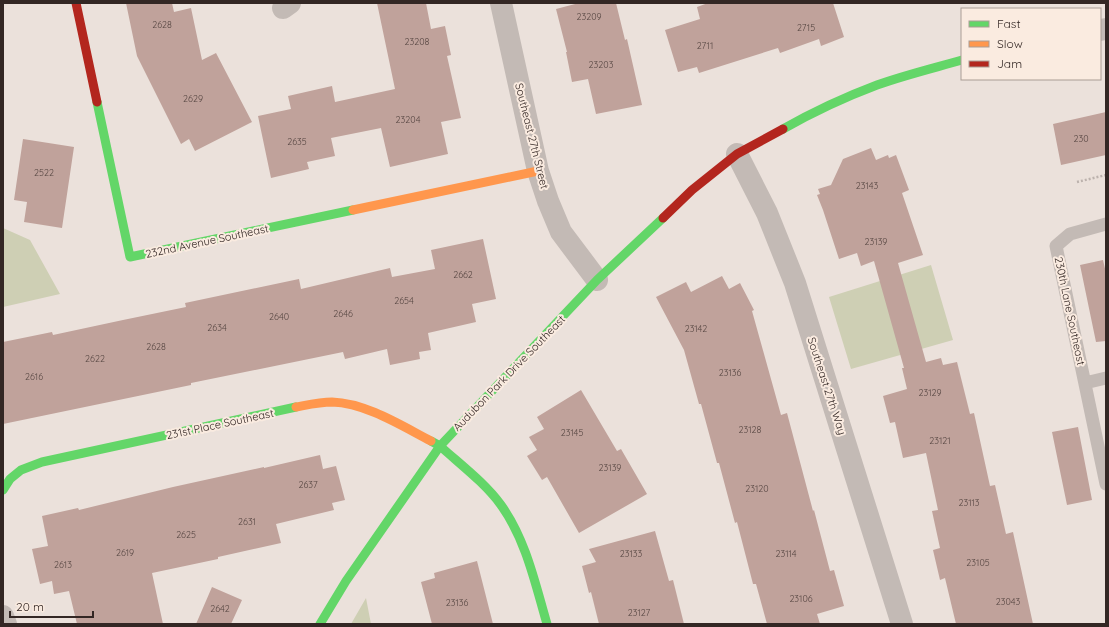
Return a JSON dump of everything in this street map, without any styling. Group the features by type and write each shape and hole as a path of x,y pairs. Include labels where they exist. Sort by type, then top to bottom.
{"street":[{"name":"232nd Avenue Southeast","path":"76,3 130,257 538,171"},
{"name":"Southeast 27th Street","path":"501,3 538,171 548,201 561,232 597,280"},
{"name":"Audubon Park Drive Southeast","path":"320,624 346,581 440,446 597,280 692,190 737,154 813,112 877,85 961,60"},
{"name":"Southeast 27th Way","path":"737,154 767,214 795,284 902,624"},
{"name":"231st Place Southeast","path":"3,490 10,479 21,470 42,462 306,405 332,402 356,406 390,419 440,446 483,485 501,506 518,533 530,564 547,624"},
{"path":"3,616 6,624"}],"lane":[{"name":"230th Lane Southeast","path":"1106,224 1070,234 1056,246 1106,484"},
{"path":"1085,383 1106,378"}],"path":[{"path":"1077,182 1106,175"}],"green space":[{"path":"3,228 30,240 60,294 3,307"},
{"path":"931,265 953,340 851,369 829,297"},
{"path":"366,598 371,624 351,624"}],"building":[{"path":"126,3 172,3 174,12 191,8 202,60 216,53 252,122 195,151 189,139 181,144 137,56"},
{"path":"377,3 426,3 431,29 445,26 451,55 447,56 461,118 441,122 448,154 390,167 381,128 331,138 335,156 307,162 309,169 271,178 258,116 291,109 288,96 332,86 335,102 395,89"},
{"path":"579,3 616,3 625,40 627,39 642,105 596,114 588,79 572,82 567,52 556,9"},
{"path":"708,3 833,3 844,37 821,46 819,39 780,53 778,48 699,73 697,67 678,72 665,30 700,19 697,7"},
{"path":"1106,112 1106,155 1061,165 1053,124"},
{"path":"23,139 74,147 62,228 24,222 27,202 14,200"},
{"path":"871,148 876,160 888,155 889,158 896,155 909,190 902,193 923,255 898,263 926,362 941,358 943,365 957,362 970,414 974,413 990,486 995,485 1006,534 1013,532 1033,624 956,624 945,578 940,580 933,550 940,548 932,511 938,510 926,453 903,458 895,422 890,423 883,396 907,389 902,368 904,368 874,261 861,266 857,253 839,259 817,195 820,194 818,189 831,185 843,159"},
{"path":"483,239 496,299 472,304 476,322 428,333 431,350 419,352 420,359 390,365 387,349 345,359 343,352 3,424 3,342 52,332 53,335 186,307 185,303 299,279 301,289 390,268 392,277 435,269 431,250"},
{"path":"1103,260 1106,273 1106,341 1096,342 1080,265"},
{"path":"722,276 729,289 740,283 754,310 752,311 781,415 787,413 830,571 834,570 844,606 817,614 820,624 767,624 756,584 753,584 737,522 735,523 719,463 717,463 684,350 656,297 686,282 691,292"},
{"path":"581,390 617,451 621,449 647,494 579,533 547,477 542,480 527,456 537,450 529,437 544,429 537,417"},
{"path":"1078,427 1092,500 1067,505 1052,432"},
{"path":"320,455 323,469 336,466 345,500 332,503 334,510 276,524 281,543 218,557 218,559 152,573 163,624 77,624 69,591 54,594 52,581 40,584 32,549 48,546 42,516 78,508 79,510 173,487"},
{"path":"655,531 669,581 673,580 684,624 599,624 591,592 589,593 582,566 596,562 589,549"},
{"path":"477,561 493,624 432,624 421,582 435,578 434,573"},
{"path":"212,587 242,600 231,624 196,624"}],"traffic: fast":[{"path":"783,129 829,105 877,85 961,60"},
{"path":"97,102 130,257 353,210"},
{"path":"320,624 346,581 440,446 597,280 663,218"},
{"path":"3,490 10,479 21,470 42,462 296,407"},
{"path":"431,441 440,446 480,482 495,497 510,518 529,562 547,624"}],"traffic: slow":[{"path":"353,210 538,171"},
{"path":"296,407 332,402 358,406 396,422 431,441"}],"traffic: jam":[{"path":"76,3 97,102"},
{"path":"663,218 692,190 737,154 783,129"}]}
